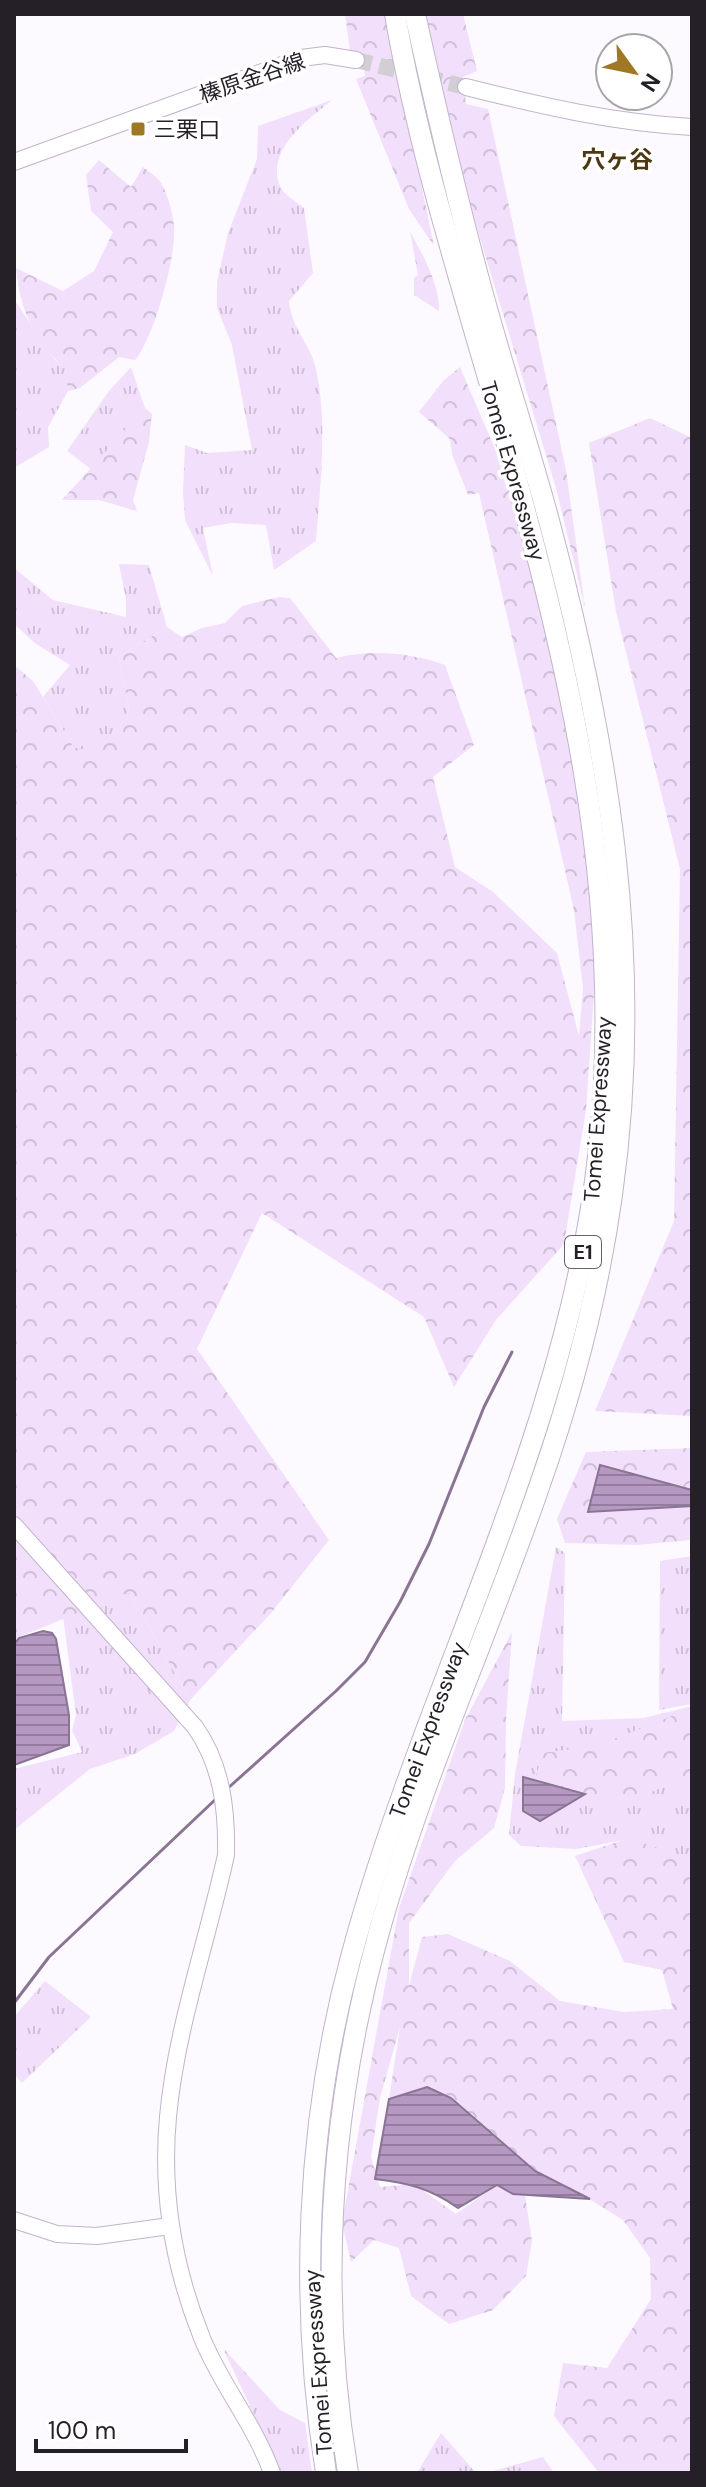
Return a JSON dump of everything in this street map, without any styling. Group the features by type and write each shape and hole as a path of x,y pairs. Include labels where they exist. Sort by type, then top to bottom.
{"highway":[{"name":"Tomei Expressway","path":"326,2473 315,2379 310,2276 317,2140 334,2031 359,1929 395,1815 517,1491 564,1341 592,1197 601,1120 606,1021 600,881 573,703 530,526 430,170 395,14"},
{"name":"Tomei Expressway","path":"348,2473 337,2389 331,2270 336,2157 353,2042 369,1969 391,1892 539,1489 582,1348 603,1255 612,1194 623,1100 626,1012 621,893 613,819 596,722 548,517 455,189 415,14"}],"street":[{"name":"榛原金谷線","path":"14,162 301,58 325,55 356,60"},
{"path":"466,87 593,117 692,127"},
{"path":"14,1525 195,1727 203,1739 223,1794 226,1855 176,2066 168,2117 170,2226 185,2289 203,2340 264,2449 272,2473"},
{"path":"14,2220 57,2234 97,2236 170,2226"}],"green space":[{"path":"345,14 386,14 434,246 409,209 356,79 365,76 362,53 350,50"},
{"path":"423,14 463,14 477,71 463,77 466,104 488,109 566,470 585,608 556,488 465,189"},
{"path":"332,100 293,135 285,145 277,168 282,189 304,208 313,273 289,301 294,321 314,360 320,390 322,455 316,541 274,570 266,525 231,523 203,528 213,576 185,520 185,445 207,453 252,450 232,345 217,308 217,282 228,233 257,159 258,126"},
{"path":"99,160 131,187 143,167 161,183 173,220 172,256 150,334 135,360 119,357 80,388 68,391 65,369 45,347 30,323 21,298 16,268 63,291 94,271 113,232 91,211 86,175"},
{"path":"410,231 433,280 439,311 414,295 414,278 418,275"},
{"path":"14,299 55,360 66,369 68,391 48,427 49,447 14,468"},
{"path":"131,367 145,408 91,469 67,451 109,391"},
{"path":"460,367 495,449 534,578 580,774 597,949 586,1110 564,1244 496,1320 454,1387 424,1317 262,1213 197,1349 329,1540 271,1613 190,1700 129,1592 19,1637 14,1649 14,665 33,681 76,751 114,740 129,708 118,657 167,627 182,637 225,623 242,606 279,597 290,598 336,658 391,654 445,665 474,745 433,777 455,867 493,892 557,953 579,1036 583,988 574,910 479,493 468,495 452,454 450,439 419,412 443,381"},
{"path":"145,408 152,414 149,442 133,500 137,511 99,500 62,500"},
{"path":"650,418 692,438 692,1416 595,1411 674,1221 680,869 616,612 589,443"},
{"path":"119,564 149,565 167,627 118,657 129,708 114,741 76,751 43,697 70,665 36,644 14,624 14,568 53,600 126,617"},
{"path":"692,1448 692,1540 636,1545 565,1543 557,1519 586,1452"},
{"path":"556,1547 565,1553 562,1721 644,1718 692,1706 692,1860 624,1840 576,1849 521,1846 509,1835 515,1774"},
{"path":"692,1556 692,1704 659,1710 660,1561"},
{"path":"129,1592 190,1700 174,1731 135,1754 90,1769 14,1830 14,1769 82,1752 72,1730 76,1715 60,1593"},
{"path":"512,1632 505,1788 494,1828 455,1861 409,1923 409,1986 422,1937 448,1934 510,1961 560,2001 624,2012 673,2009 662,1970 624,1962 575,1856 629,1838 692,1860 692,2473 599,2473 554,2416 563,2363 607,2368 651,2299 650,2258 623,2220 535,2171 456,2102 427,2087 389,2099 400,2027 380,2098 371,2157 380,2187 414,2184 456,2214 497,2185 513,2194 525,2195 532,2241 526,2276 493,2310 449,2324 411,2296 399,2248 374,2240 351,2262 342,2223 399,1908 465,1720"},
{"path":"692,1708 692,1774 645,1795 609,1802 536,1775 543,1753 599,1745"},
{"path":"45,1981 91,2017 22,2083 14,2074 14,2017"},
{"path":"223,2348 280,2410 305,2423 312,2473 281,2473"},
{"path":"441,2433 476,2473 417,2473"},
{"path":"543,2457 554,2473 486,2473"}],"shaded area":[{"path":"600,1465 692,1490 692,1506 588,1512"},
{"path":"43,1631 52,1633 56,1639 69,1715 69,1745 14,1765 14,1644 19,1638"},
{"path":"523,1777 585,1794 540,1821 523,1811"},
{"path":"427,2087 451,2098 535,2171 590,2199 513,2194 497,2185 458,2208 418,2188 375,2179 389,2099"}],"waterway":[{"path":"227,1789 365,1662 429,1544 484,1407 512,1352"},
{"path":"14,2003 49,1957 218,1797"}],"tunnel":[{"path":"356,60 466,87"}],"place":[{"name":"三栗口","path":"138,129"}],"district":[{"name":"穴ヶ谷","path":"617,159"}]}
